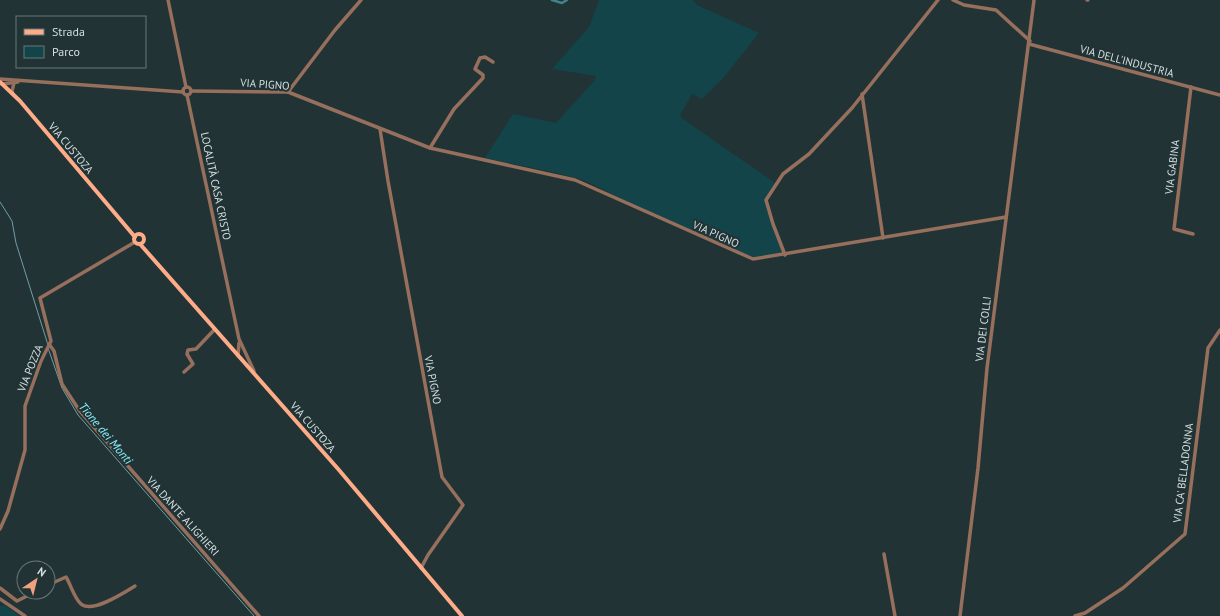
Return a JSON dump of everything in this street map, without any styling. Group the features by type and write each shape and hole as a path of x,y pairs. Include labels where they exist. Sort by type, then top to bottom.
{"main road":[{"name":"VIA CUSTOZA","path":"1,83 13,94 135,237"},
{"name":"VIA CUSTOZA","path":"127,227 144,236 148,252"},
{"path":"135,242 135,237 140,234"},
{"path":"140,244 144,240"},
{"name":"VIA CUSTOZA","path":"135,242 140,244 148,252 339,470 462,616"}],"street":[{"path":"0,79 183,92 188,95 191,91 186,87 167,0"},
{"path":"288,92 335,30 361,0"},
{"path":"786,255 773,224 766,200 783,174 809,154 852,108 938,0"},
{"path":"953,0 964,5 996,10 1030,42"},
{"name":"VIA DEI COLLI","path":"960,616 1006,217 1030,42 1034,0"},
{"name":"VIA DELL'INDUSTRIA","path":"1030,42 1220,95"},
{"path":"430,148 454,109 483,78 483,76 475,70 480,58 485,57 493,62"},
{"path":"1,83 6,80"},
{"path":"1,83 14,83 21,81"},
{"path":"13,94 12,91 14,83"},
{"path":"183,92 186,87"},
{"name":"VIA GABINA","path":"1191,88 1174,229 1193,234"},
{"name":"VIA PIGNO","path":"191,91 288,92 430,148 575,180 753,259 786,255 1006,217"},
{"path":"862,94 883,238"},
{"name":"LOCALITÀ CASA CRISTO","path":"188,95 239,342"},
{"name":"VIA PIGNO","path":"380,129 388,181 442,477 463,505 428,554 421,568"},
{"name":"VIA POZZA","path":"0,529 8,511 25,450 25,406 49,345 50,335 40,298 135,242"},
{"path":"184,372 193,364 187,354 188,350 196,349 215,329"},
{"name":"VIA CA' BELLADONNA","path":"1076,616 1085,613 1123,588 1185,534 1208,348 1220,330"},
{"path":"232,349 239,342"},
{"path":"239,342 259,379"},
{"path":"238,356 239,342"},
{"name":"VIA DANTE ALIGHIERI","path":"49,345 54,351 62,384 79,410 258,616"},
{"path":"238,356 242,353 242,349"},
{"path":"884,554 895,616"},
{"path":"56,581 66,577 78,601 84,606 102,604 135,586"},
{"path":"0,588 18,602 21,600"},
{"path":"0,599 25,616"}],"green space":[{"path":"599,0 693,0 697,5 759,33 724,77 702,99 692,94 680,115 683,119 775,183 765,202 783,250 782,254 753,257 640,208 584,180 485,158 513,114 556,123 595,80 596,76 552,69 589,27"},
{"path":"4,605 20,616 0,616 0,606"}],"waterway":[{"path":"552,0 562,3 567,0"},
{"name":"Tione dei Monti","path":"0,202 12,221 16,243 48,345"},
{"name":"Tione dei Monti","path":"48,348 62,388 78,415 254,616"}]}
